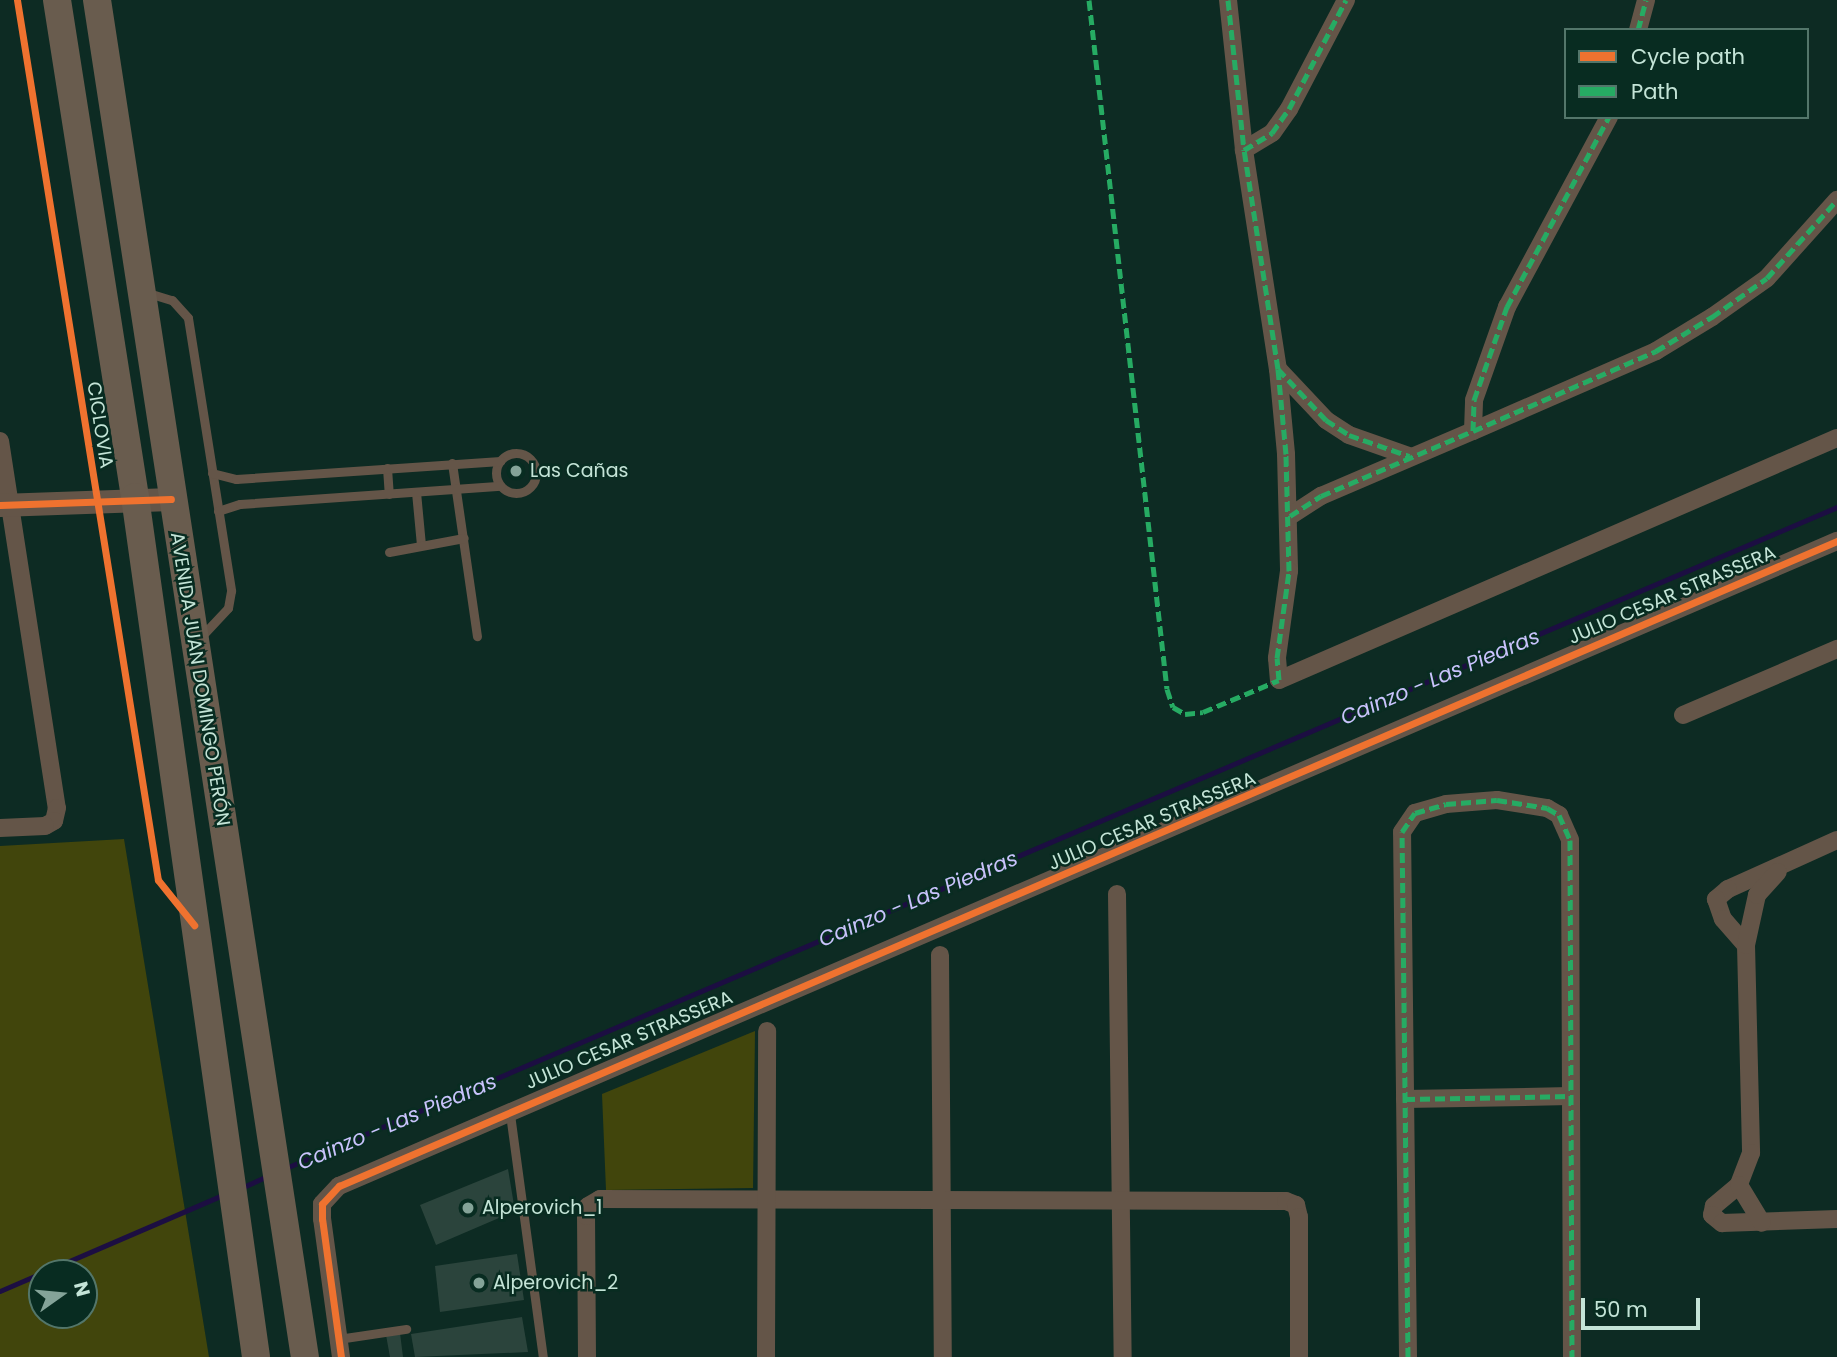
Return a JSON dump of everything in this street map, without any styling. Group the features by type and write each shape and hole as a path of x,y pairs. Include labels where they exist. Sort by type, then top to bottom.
{"main road":[{"name":"AVENIDA JUAN DOMINGO PERÓN","path":"57,0 135,497 256,1357"},
{"name":"AVENIDA JUAN DOMINGO PERÓN","path":"97,0 305,1357"},
{"path":"170,755 213,750"}],"street":[{"path":"1228,0 1244,150 1278,369 1290,516 1279,680 1837,438"},
{"path":"1244,150 1272,133 1289,109 1346,0"},
{"path":"1639,28 1646,0"},
{"path":"1473,431 1474,400 1507,307 1608,119"},
{"path":"1290,516 1321,496 1409,456 1656,351 1712,317 1774,271 1837,201"},
{"path":"1278,369 1334,425 1369,445 1409,456"},
{"path":"0,441 4,504 57,808 54,821 45,826 0,828"},
{"path":"4,504 135,497 172,499"},
{"name":"JULIO CESAR STRASSERA","path":"338,1339 322,1219 327,1194 1837,541"},
{"path":"1684,715 1837,649"},
{"path":"1408,1357 1402,832 1415,813 1471,800 1547,808 1568,828 1572,1357"},
{"path":"1746,945 1723,919 1716,899 1728,888 1837,840"},
{"path":"1785,864 1757,895 1746,945 1751,1153 1739,1185 1714,1206 1712,1215 1722,1223 1837,1219"},
{"path":"1117,894 1123,1357"},
{"path":"940,954 943,1357"},
{"path":"766,1357 767,1031"},
{"path":"1405,1099 1570,1096"},
{"path":"1739,1185 1762,1223"},
{"path":"587,1357 588,1206 600,1199 1286,1201 1296,1205 1299,1357"},
{"path":"338,1339 341,1357"}],"lane":[{"path":"141,292 172,300 187,318 231,591 229,608 195,642"},
{"path":"218,510 240,504 500,486 519,494 531,487 537,475 534,462 524,453 510,453 500,461 496,473 500,486"},
{"path":"212,473 236,479 500,461"},
{"path":"452,463 477,636"},
{"path":"387,468 389,494"},
{"path":"416,492 421,545"},
{"path":"389,552 464,538"},
{"path":"510,1114 543,1357"},
{"path":"338,1339 406,1329"}],"green space":[{"path":"124,839 209,1357 0,1357 0,846"},
{"path":"755,1031 753,1188 606,1190 602,1094"}],"building":[{"name":"Alperovich_1","path":"508,1169 515,1211 436,1245 420,1205"},
{"name":"Alperovich_2","path":"517,1254 524,1300 440,1312 435,1266"},
{"path":"522,1317 528,1352 415,1357 411,1334"},
{"path":"400,1333 403,1357 390,1357 386,1335"}],"waterway":[{"name":"Cainzo - Las Piedras","path":"286,1168 1837,507"},
{"name":"Cainzo - Las Piedras","path":"241,1188 268,1176"},
{"name":"Cainzo - Las Piedras","path":"0,1291 223,1195"}],"marked path":[{"path":"1089,0 1167,689 1173,707 1185,714 1203,712 1279,680 1277,658 1289,571 1286,454 1278,369 1244,150 1272,133 1289,109 1346,0"},
{"path":"1228,0 1244,150"},
{"path":"1639,28 1646,0"},
{"path":"1290,516 1321,496 1473,431 1474,400 1507,307 1608,119"},
{"path":"1473,431 1656,351 1712,317 1767,278 1837,200"},
{"path":"1278,369 1326,420 1349,435 1409,456"},
{"path":"1408,1357 1402,832 1415,813 1446,804 1497,800 1547,808 1559,815 1570,840 1572,1357"},
{"path":"1405,1099 1570,1096"}],"cycle path":[{"name":"CICLOVIA","path":"17,0 158,880 194,925"},
{"path":"0,505 171,499"},
{"path":"341,1357 322,1219 322,1204 339,1186 1837,541"}],"place":[{"name":"Las Cañas","path":"516,471"},
{"name":"Alperovich_1","path":"468,1208"},
{"name":"Alperovich_2","path":"479,1283"}]}
